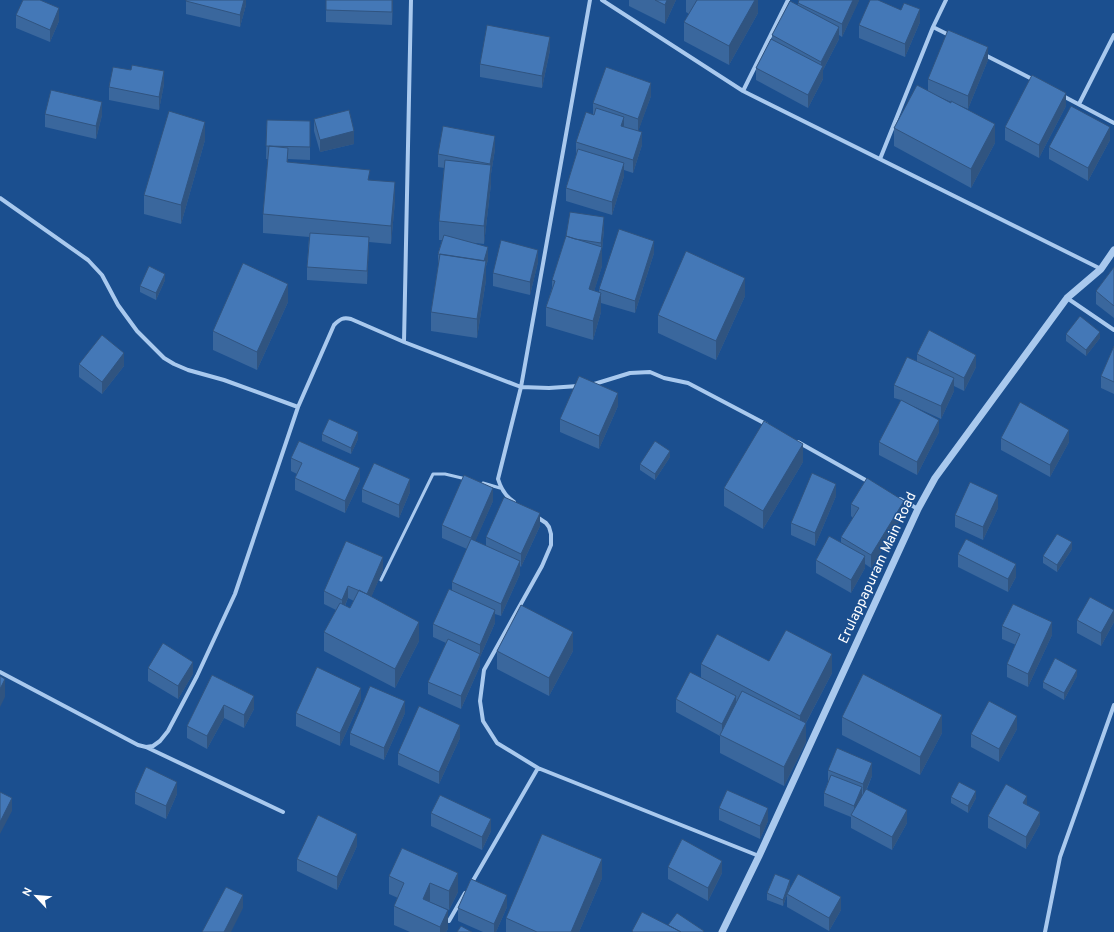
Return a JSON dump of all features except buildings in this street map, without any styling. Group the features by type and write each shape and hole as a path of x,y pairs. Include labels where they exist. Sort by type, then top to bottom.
{"street":[{"path":"404,342 411,0"},
{"path":"518,505 508,498 500,488 498,479 521,387 590,0"},
{"path":"602,0 743,91 1101,269"},
{"path":"743,91 788,0"},
{"path":"880,159 933,27 946,0"},
{"path":"933,27 954,38"},
{"path":"1079,104 1114,35"},
{"path":"982,53 1037,82"},
{"path":"1058,93 1114,122"},
{"path":"0,198 88,260 102,275 118,305 137,331 164,358 188,370 224,380 298,407"},
{"name":"Erulappapuram Main Road","path":"722,932 759,856 918,510 935,478 1067,298 1101,269 1114,250"},
{"path":"1067,298 1114,330"},
{"path":"146,747 153,746 160,741 168,731 197,676 234,594 298,407 334,324 340,319 352,318 404,342 521,387 573,387 592,385 630,373 650,372 664,378 688,383 767,425"},
{"path":"794,440 870,482"},
{"path":"898,498 918,510"},
{"path":"534,515 546,523 549,528 551,534 551,544 542,566 484,670 480,701 483,721 497,743 538,768 759,856"},
{"path":"0,672 138,745 146,747 282,812"},
{"path":"1045,932 1060,857 1114,705"},
{"path":"449,921 538,768"}],"lane":[{"path":"381,580 433,474 445,474 473,481"},
{"path":"480,483 500,488"}]}
